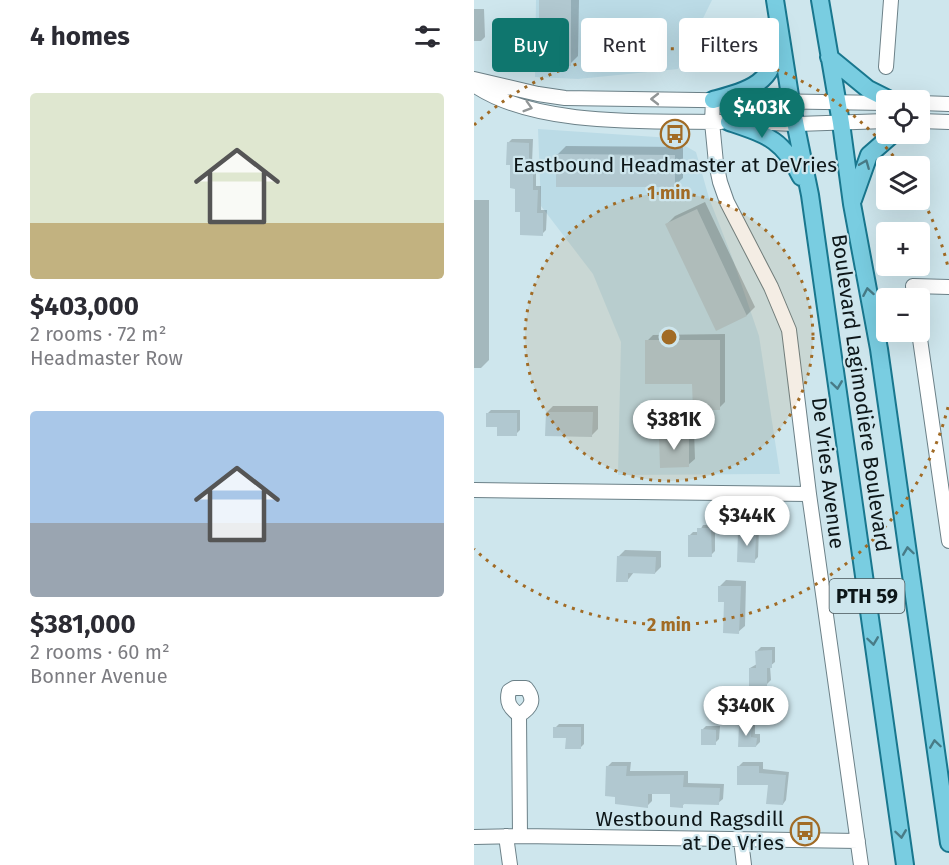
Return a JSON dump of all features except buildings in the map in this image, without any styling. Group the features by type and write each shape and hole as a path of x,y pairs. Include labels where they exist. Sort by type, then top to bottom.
{"main road":[{"name":"Boulevard Lagimodière Boulevard","path":"820,0 852,204 879,349 949,843"},
{"name":"Boulevard Lagimodière Boulevard","path":"776,7 791,102 810,195 906,865"},
{"path":"713,100 748,90 766,76 776,58 776,7"},
{"path":"829,57 876,93"},
{"path":"729,122 761,133 782,146 793,159 810,195"},
{"path":"852,204 868,155 881,144"}],"street":[{"path":"886,67 891,0"},
{"path":"474,79 565,98 876,103"},
{"path":"474,84 485,92 511,102 566,116 593,119 796,124 876,121"},
{"name":"De Vries Avenue","path":"713,100 712,122 716,163 725,195 771,287 789,330 809,494 861,865"},
{"path":"930,103 949,104"},
{"path":"930,122 949,122"},
{"path":"930,290 949,287"},
{"path":"920,342 949,541"},
{"path":"474,490 809,494"},
{"path":"510,865 519,715"},
{"path":"474,837 858,841"},
{"path":"741,840 744,865"}],"shaded area":[{"path":"536,0 712,0 703,18 679,18 678,69 667,70 667,18 581,18 581,72 648,72 578,79 535,77 535,72 569,72 569,18 536,18"},
{"path":"538,129 671,138 696,152 709,198 759,336 780,474 618,475 621,342 593,274 541,206"}],"place":[{"name":"Eastbound Headmaster at DeVries","path":"675,134"},
{"name":"Westbound Ragsdill at De Vries","path":"805,831"}]}
